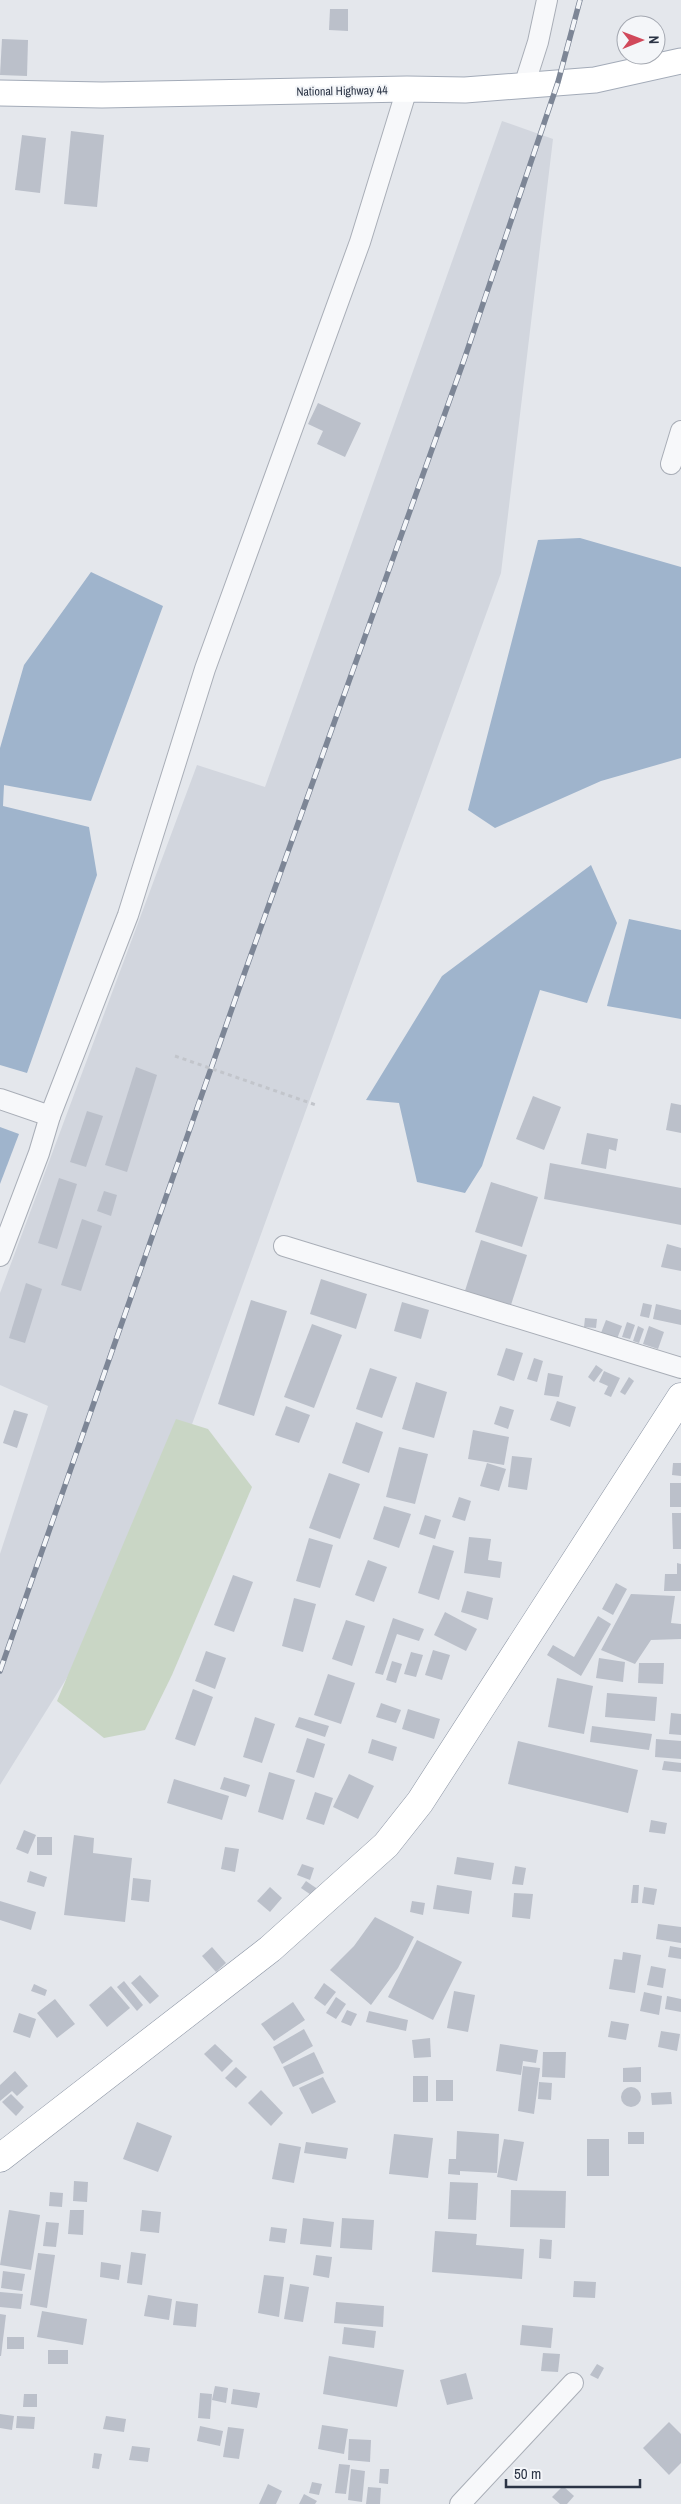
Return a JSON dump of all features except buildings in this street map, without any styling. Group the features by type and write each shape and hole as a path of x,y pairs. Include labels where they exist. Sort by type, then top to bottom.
{"highway":[{"path":"0,2158 270,1949 386,1845 420,1802 681,1397"}],"main road":[{"name":"National Highway 44","path":"0,93 102,95 407,89 465,90 595,80 681,61"}],"street":[{"path":"524,86 538,42 547,0"},
{"path":"0,1256 39,1153 50,1116 128,915 205,669 360,242 407,89"},
{"path":"671,464 681,431"},
{"path":"0,1099 50,1116"},
{"path":"284,1246 681,1368"},
{"path":"460,2504 573,2383"}],"path":[{"path":"175,1056 316,1105"}],"shaded area":[{"path":"502,121 553,139 501,573 146,1551 0,1785 0,1554 48,1406 0,1385 0,1293 197,765 265,787"}],"green space":[{"path":"176,1419 208,1429 252,1487 172,1675 145,1730 104,1738 57,1701"}],"water":[{"path":"580,538 681,567 681,758 601,781 495,828 468,810 538,540"},
{"path":"91,572 163,606 91,801 4,785 3,806 89,827 97,875 27,1073 0,1065 0,748 24,665"},
{"path":"591,865 617,923 587,1003 540,990 482,1166 465,1193 417,1182 399,1103 366,1100 442,976"},
{"path":"629,919 681,930 681,1019 607,1006"},
{"path":"0,1127 19,1134 0,1184"}],"railway":[{"path":"0,1671 242,980 464,360 558,82 580,0"}]}
